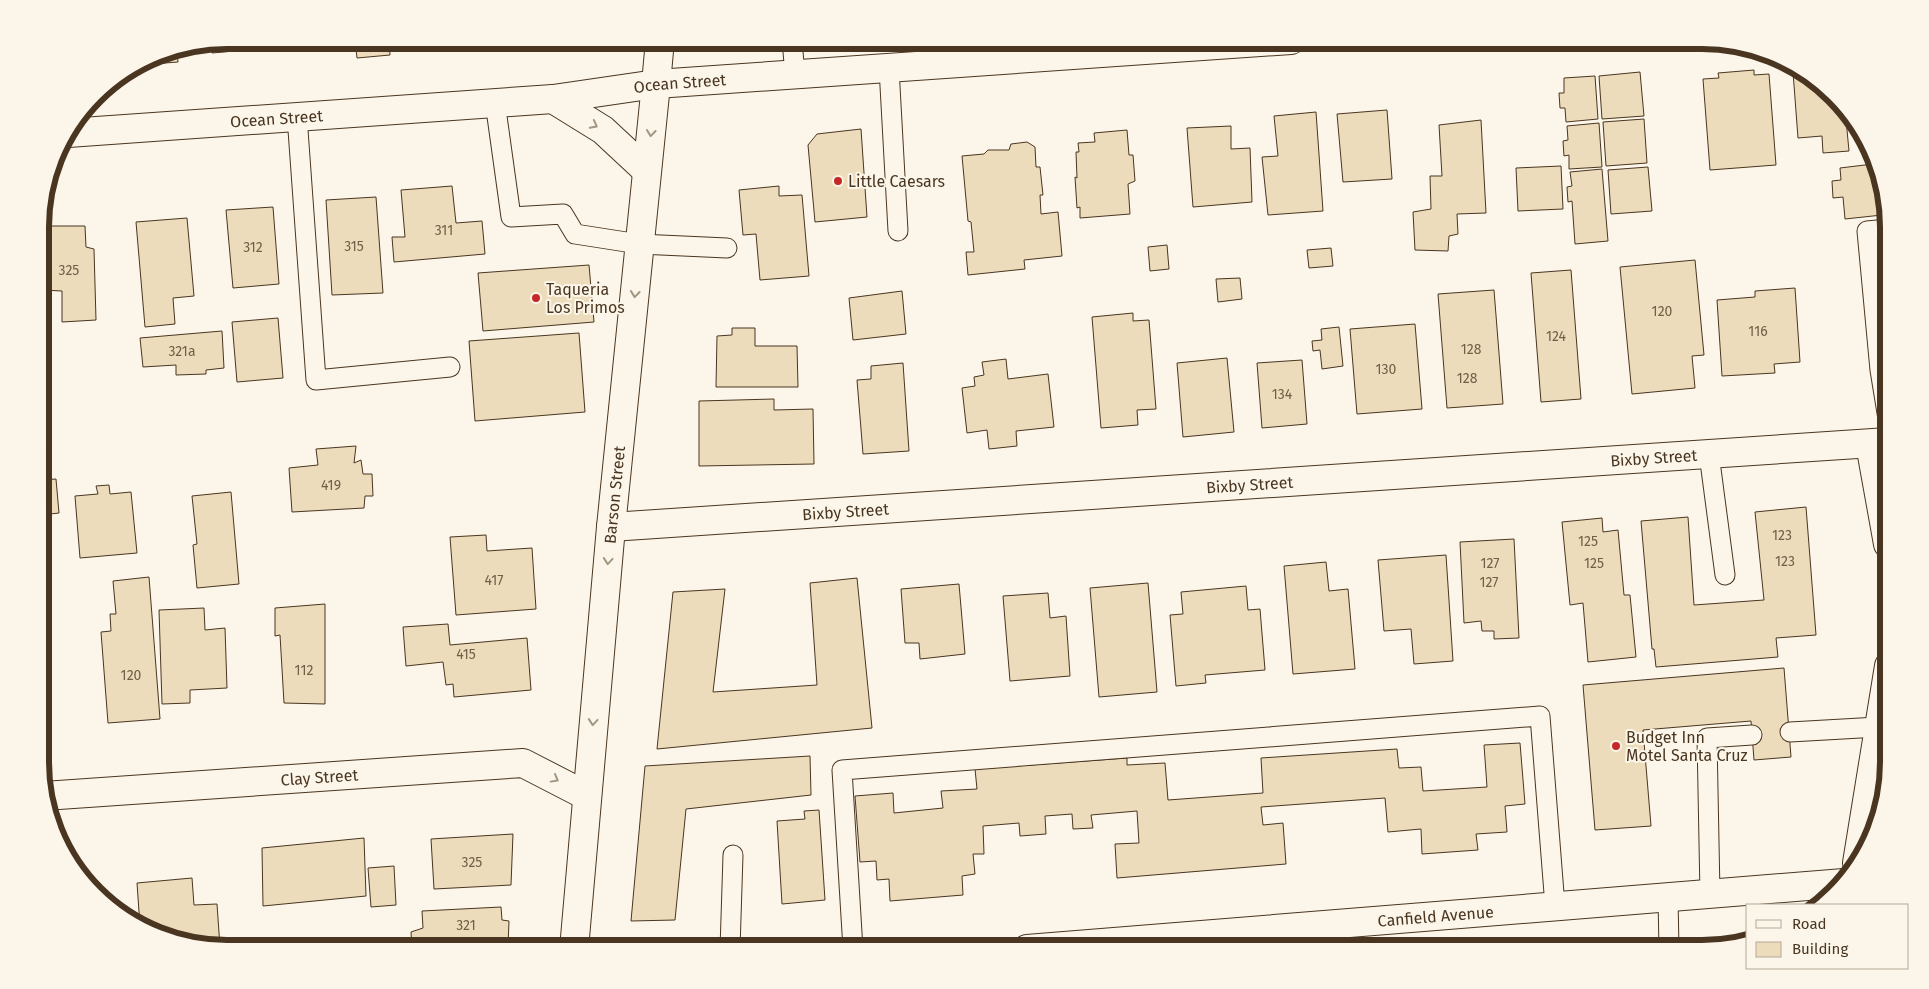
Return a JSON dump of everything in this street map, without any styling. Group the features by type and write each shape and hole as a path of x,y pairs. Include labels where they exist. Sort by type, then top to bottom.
{"street":[{"name":"Barson Street","path":"575,940 611,527 659,49"},
{"name":"Ocean Street","path":"76,132 553,99 656,84 1162,49"},
{"path":"553,99 603,130 646,170"},
{"name":"Bixby Street","path":"611,527 1879,443"},
{"path":"1860,845 1880,716"},
{"name":"Clay Street","path":"52,795 523,763 587,796"},
{"name":"Canfield Avenue","path":"1138,940 1832,884"}],"lane":[{"path":"793,49 794,74"},
{"path":"889,68 898,231"},
{"path":"495,102 511,217 563,214 575,234 639,244 727,248"},
{"path":"297,116 316,380 450,366"},
{"path":"1880,230 1867,231 1880,337"},
{"path":"1709,454 1725,575"},
{"path":"852,940 842,770 1540,716 1555,906"},
{"path":"1790,732 1878,727"},
{"path":"1710,894 1707,738 1752,735"},
{"path":"730,940 733,855"},
{"path":"1668,898 1669,940"}],"building":[{"path":"212,49 246,49 246,50 212,53"},
{"path":"356,49 390,49 390,55 357,58"},
{"path":"451,49 471,49 451,51"},
{"path":"177,56 178,62 155,64"},
{"path":"1754,70 1754,75 1769,74 1776,165 1710,170 1703,79 1719,78 1718,73"},
{"path":"1640,72 1644,116 1602,119 1599,76"},
{"path":"1793,74 1820,93 1836,109 1846,123 1849,151 1823,153 1822,136 1798,138"},
{"path":"1595,76 1598,119 1566,122 1565,108 1560,108 1559,93 1564,93 1564,78"},
{"path":"1387,110 1392,179 1343,182 1337,114"},
{"path":"1316,112 1323,211 1268,215 1262,157 1278,156 1274,116"},
{"path":"1644,119 1647,163 1606,166 1603,122"},
{"path":"1481,120 1486,213 1457,214 1458,234 1449,236 1448,251 1415,250 1413,212 1431,209 1430,176 1442,176 1439,125"},
{"path":"1599,123 1602,167 1569,169 1569,155 1564,156 1563,141 1568,140 1567,126"},
{"path":"1231,126 1231,149 1250,148 1252,202 1193,207 1187,128"},
{"name":"Little Caesars","path":"861,129 867,217 815,222 808,145 817,134"},
{"path":"1127,130 1129,155 1133,155 1135,181 1128,184 1130,214 1080,218 1080,207 1077,208 1075,177 1077,178 1076,152 1079,152 1078,143 1095,142 1094,133"},
{"path":"1027,142 1035,147 1036,167 1040,167 1043,195 1040,195 1041,214 1058,212 1062,256 1024,260 1025,269 968,275 966,252 974,252 971,222 968,221 962,156 984,154 988,150 1009,150 1011,144"},
{"path":"1869,164 1877,192 1880,215 1845,219 1843,197 1833,198 1832,181 1841,180 1840,168"},
{"path":"1561,166 1563,209 1518,211 1516,168"},
{"path":"1648,167 1652,211 1611,214 1608,170"},
{"path":"1602,169 1608,241 1575,244 1572,201 1568,202 1567,187 1572,186 1570,172"},
{"path":"452,186 456,223 482,221 485,254 394,262 392,237 405,237 401,190"},
{"path":"779,186 779,196 802,195 809,276 760,280 756,234 743,235 739,190"},
{"path":"376,197 383,293 332,295 326,200"},
{"path":"273,207 279,284 233,288 226,210"},
{"path":"187,218 194,296 173,298 175,324 145,327 136,222"},
{"path":"49,226 85,226 86,247 94,249 96,320 62,322 62,291 49,290"},
{"path":"1167,245 1169,269 1150,271 1148,247"},
{"path":"1331,248 1333,266 1309,268 1307,250"},
{"path":"1695,260 1704,355 1692,356 1695,388 1632,394 1620,267"},
{"name":"Taqueria Los Primos","path":"589,265 594,322 483,331 478,273"},
{"path":"1571,270 1581,399 1541,402 1531,273"},
{"path":"1240,278 1242,299 1218,302 1216,279"},
{"path":"1795,288 1800,362 1774,364 1775,373 1722,376 1717,300 1755,297 1755,291"},
{"path":"1494,290 1503,404 1447,408 1438,294"},
{"path":"902,291 906,334 853,340 849,298"},
{"path":"1133,313 1133,321 1149,320 1156,409 1137,410 1138,425 1101,428 1092,317"},
{"path":"278,318 283,378 237,382 232,322"},
{"path":"1415,324 1422,409 1357,414 1350,329"},
{"path":"1339,327 1343,366 1322,369 1320,350 1313,351 1312,341 1322,340 1321,329"},
{"path":"732,328 755,328 755,346 797,346 798,387 716,387 717,336 732,335"},
{"path":"222,331 224,368 206,370 206,374 176,375 176,365 143,367 140,338"},
{"path":"579,333 585,412 475,421 469,341"},
{"path":"1227,358 1234,432 1183,437 1177,363"},
{"path":"1006,359 1008,379 1048,374 1054,427 1016,431 1017,446 989,449 987,430 967,433 962,388 975,386 974,377 984,375 982,362"},
{"path":"1302,360 1307,424 1262,428 1257,363"},
{"path":"903,363 909,451 863,454 857,380 871,379 871,366"},
{"path":"774,399 774,410 813,409 814,464 699,466 699,401"},
{"path":"356,446 354,463 361,460 363,474 372,474 373,496 365,496 364,508 292,512 289,468 318,465 316,449"},
{"path":"49,479 56,479 59,513 49,514"},
{"path":"109,485 110,494 131,492 137,553 80,558 75,496 98,494 96,486"},
{"path":"231,492 239,584 197,588 193,545 197,544 192,496"},
{"path":"1806,507 1816,635 1776,638 1778,657 1656,667 1654,649 1652,649 1641,521 1688,517 1694,605 1764,600 1755,512"},
{"path":"1602,518 1603,532 1618,530 1624,595 1630,595 1636,657 1588,662 1583,603 1570,605 1562,522"},
{"path":"486,535 487,551 532,548 536,609 456,615 450,537"},
{"path":"1514,539 1519,638 1494,639 1494,631 1482,631 1481,621 1464,623 1460,542"},
{"path":"1446,555 1453,661 1414,664 1411,629 1384,631 1378,560"},
{"path":"1326,562 1329,591 1348,589 1355,669 1293,674 1284,566"},
{"path":"149,577 160,719 108,723 101,632 111,631 110,614 116,614 113,581"},
{"path":"857,578 872,728 657,749 673,592 725,589 713,692 817,685 810,583"},
{"path":"1148,583 1157,692 1099,697 1090,588"},
{"path":"959,584 965,654 920,659 919,643 905,643 901,589"},
{"path":"1246,586 1248,610 1260,609 1265,670 1205,675 1206,683 1176,686 1170,615 1183,614 1181,592"},
{"path":"1048,593 1050,618 1066,616 1070,676 1010,681 1003,596"},
{"path":"325,604 325,704 284,703 280,635 275,636 275,608"},
{"path":"204,608 205,630 225,628 227,688 190,690 190,703 162,704 159,610"},
{"path":"448,624 450,645 527,638 531,690 454,697 453,684 446,685 443,662 406,666 403,627"},
{"name":"Budget Inn Motel Santa Cruz","path":"1784,668 1791,757 1754,760 1751,721 1643,730 1651,826 1595,830 1583,685"},
{"path":"1520,743 1525,804 1505,806 1507,832 1476,834 1478,850 1422,854 1421,829 1388,832 1385,798 1261,807 1263,825 1283,823 1286,864 1117,878 1115,844 1139,843 1137,811 1091,815 1093,828 1073,829 1072,814 1045,816 1046,834 1020,836 1019,823 983,826 984,854 973,854 975,874 962,876 963,895 890,901 889,879 877,880 876,861 860,862 855,796 893,793 894,813 943,808 941,791 977,789 975,769 1127,758 1127,765 1165,763 1168,800 1263,793 1261,758 1397,749 1399,768 1421,767 1423,791 1487,787 1484,745"},
{"path":"810,756 811,795 686,809 675,920 631,921 645,766"},
{"path":"819,810 825,900 782,904 777,821 805,819 804,811"},
{"path":"513,834 511,885 434,889 431,839"},
{"path":"364,838 366,896 263,906 262,848"},
{"path":"394,866 396,905 371,907 368,868"},
{"path":"192,878 194,905 217,904 220,940 192,937 170,931 139,917 137,883"},
{"path":"501,907 502,920 509,921 508,940 411,940 411,932 423,928 422,911"}],"place":[{"name":"Little Caesars","path":"838,181"},
{"name":"Taqueria Los Primos","path":"536,298"},
{"name":"Budget Inn Motel Santa Cruz","path":"1616,746"}]}
